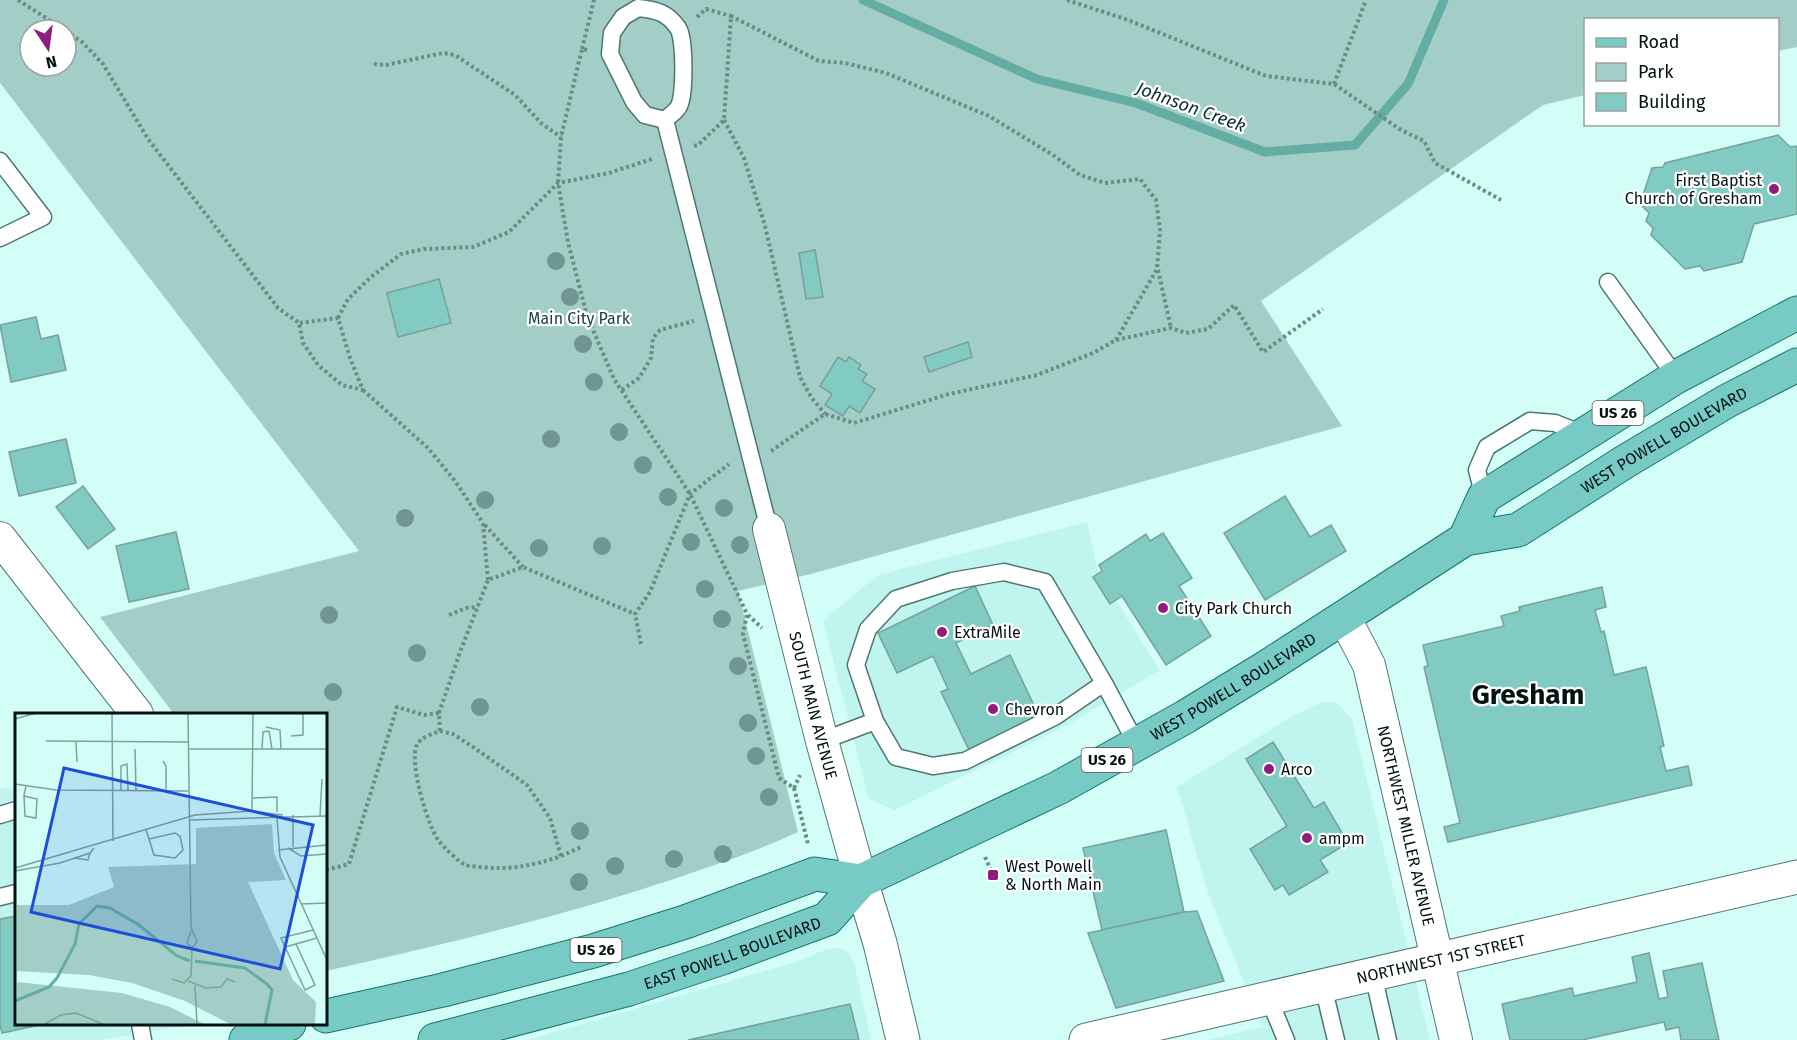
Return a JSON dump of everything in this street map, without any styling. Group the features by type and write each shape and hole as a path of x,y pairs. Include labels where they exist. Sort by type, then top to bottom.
{"main road":[{"name":"US 26","path":"1465,539 1484,497 1676,377 1797,313"},
{"name":"WEST POWELL BOULEVARD","path":"861,881 1058,788 1265,668 1465,539 1518,530 1626,460 1727,401 1797,365"},
{"name":"US 26","path":"327,1016 443,990 593,951 685,922 815,874 861,881"},
{"name":"EAST POWELL BOULEVARD","path":"437,1040 629,989 827,919 861,881"},
{"path":"437,1040 449,1022 466,1009 573,982 593,951"}],"street":[{"name":"SOUTH MAIN AVENUE","path":"769,529 822,741 861,881"},
{"path":"0,538 136,713"},
{"name":"NORTHWEST MILLER AVENUE","path":"1344,617 1369,665 1456,1040"},
{"name":"NORTHWEST 1ST STREET","path":"1086,1040 1797,877"},
{"path":"861,881 880,943 903,1040"}],"lane":[{"path":"637,4 658,10 669,17 680,30 684,52 679,106 665,120 645,115 634,102 610,54 612,33 623,17 637,4"},
{"path":"665,120 769,529"},
{"path":"0,162 43,217 0,238"},
{"path":"1608,282 1676,377"},
{"path":"1104,683 1056,716 965,761 933,766 896,757 875,721 856,665 868,630 896,598 952,581 1004,572 1044,582 1104,683 1136,743"},
{"path":"822,741 875,721"},
{"path":"0,815 15,810"},
{"path":"0,897 15,893"},
{"path":"1373,974 1388,1040"},
{"path":"1323,986 1336,1040"},
{"path":"1269,999 1284,1030 1286,1040"},
{"path":"140,1025 143,1040"}],"path":[{"path":"18,0 46,18"},
{"path":"1067,0 1128,20 1266,76 1334,84 1401,130 1424,141 1435,163 1502,200"},
{"path":"1334,84 1366,0"},
{"path":"680,30 706,9 731,16 819,61 845,63 886,73 989,116 1053,155 1080,175 1105,183 1140,179 1156,200 1160,230 1158,269 1171,328"},
{"path":"731,16 724,120 744,158 761,215 800,377 810,397 825,414 854,423 949,394 1037,375 1093,353 1116,340 1171,328 1186,333 1208,329 1234,305 1263,352 1323,309"},
{"path":"78,39 98,58 168,167 278,308 299,323 338,318"},
{"path":"610,54 582,49 561,137 558,183 568,242 586,316 614,379 690,495 747,614 743,634 779,778 794,788 815,874"},
{"path":"374,64 386,65 443,53 455,55 515,95 542,124 561,137"},
{"path":"634,614 523,567 483,523 455,481 428,448 363,390 338,318 348,299 371,277 401,254 424,249 474,248 509,232 558,183 609,173 698,145 724,120"},
{"path":"1116,340 1158,269"},
{"path":"622,390 639,378 651,358 653,338 660,330 716,316"},
{"path":"299,323 303,343 318,365 342,385 363,390"},
{"path":"641,644 634,614 650,592 690,495 730,464 775,450 825,414"},
{"path":"440,731 439,713 488,580 483,523"},
{"path":"488,580 523,567"},
{"path":"449,615 466,608 478,607"},
{"path":"327,870 349,864 397,707 424,715 439,713"},
{"path":"561,856 550,818 527,784 453,734 440,731 424,738 416,745 414,771 438,841 465,865 506,869 548,861 561,856 581,847"}],"shaded area":[{"path":"1087,522 1098,572 1160,670 1069,724 895,810 869,799 823,620 878,575"},
{"path":"1323,702 1336,702 1352,719 1430,1040 1207,1040 1262,1027 1208,893 1177,787 1291,717"},
{"path":"15,787 15,1025 188,1025 102,1040 0,1040 0,789"},
{"path":"840,948 848,952 854,962 871,1040 527,1040 796,962 827,949"}],"green space":[{"name":"Main City Park","path":"0,0 1797,0 1797,47 1779,51 1779,18 1584,18 1584,95 1543,105 1261,301 1342,426 811,574 738,591 798,832 721,863 588,906 327,971 327,713 173,713 100,617 359,551 0,83"}],"building":[{"path":"1778,135 1790,147 1797,146 1797,214 1754,224 1742,262 1704,271 1700,266 1685,269 1651,235 1653,228 1646,221 1649,213 1640,204 1652,168 1663,167 1665,163"},
{"path":"815,250 823,297 806,299 799,253"},
{"path":"439,279 451,323 398,337 387,293"},
{"path":"36,317 41,339 58,335 66,370 11,382 0,325"},
{"path":"968,342 972,357 929,372 924,357"},
{"path":"838,357 846,362 849,357 861,365 858,369 867,374 862,381 875,389 860,413 849,406 843,416 825,405 832,394 820,386"},
{"path":"66,439 76,483 19,496 9,452"},
{"path":"83,486 115,529 88,549 56,507"},
{"path":"1285,496 1310,537 1331,525 1346,551 1265,600 1224,533"},
{"path":"176,532 189,589 129,602 116,546"},
{"path":"1163,533 1192,578 1179,586 1211,636 1166,665 1122,596 1110,604 1093,577 1102,571 1099,565 1146,534 1150,541"},
{"path":"975,586 993,625 956,643 971,674 1010,655 1039,716 969,750 941,692 948,689 933,656 897,673 878,633"},
{"path":"1602,587 1606,607 1595,610 1601,632 1604,631 1614,675 1646,667 1664,746 1660,747 1666,771 1688,766 1692,785 1448,842 1444,827 1460,823 1424,667 1428,666 1423,645 1504,626 1501,616 1520,611 1519,607"},
{"path":"1273,742 1314,808 1324,802 1348,843 1320,860 1328,872 1289,895 1283,885 1275,890 1250,849 1287,826 1246,759"},
{"path":"1166,830 1184,912 1102,930 1083,848"},
{"path":"1197,911 1224,981 1116,1008 1088,933"},
{"path":"15,916 15,1025 39,1025 2,1033 0,1024 0,919"},
{"path":"1649,953 1659,999 1668,997 1663,971 1702,963 1719,1040 1681,1040 1679,1027 1666,1030 1664,1022 1582,1040 1510,1040 1502,1004 1572,988 1574,996 1637,982 1632,957"},
{"path":"850,1004 859,1040 688,1040"}],"waterway":[{"name":"Johnson Creek","path":"863,0 1037,79 1136,103 1265,152 1355,145 1408,84 1444,0"}],"place":[{"name":"First Baptist Church of Gresham","path":"1774,189"},
{"name":"City Park Church","path":"1163,608"},
{"name":"ExtraMile","path":"942,632"},
{"name":"Chevron","path":"993,709"},
{"name":"Arco","path":"1269,769"},
{"name":"ampm","path":"1307,838"},
{"name":"West Powell & North Main","path":"993,875"}],"district":[{"name":"Gresham","path":"1528,694"}]}
